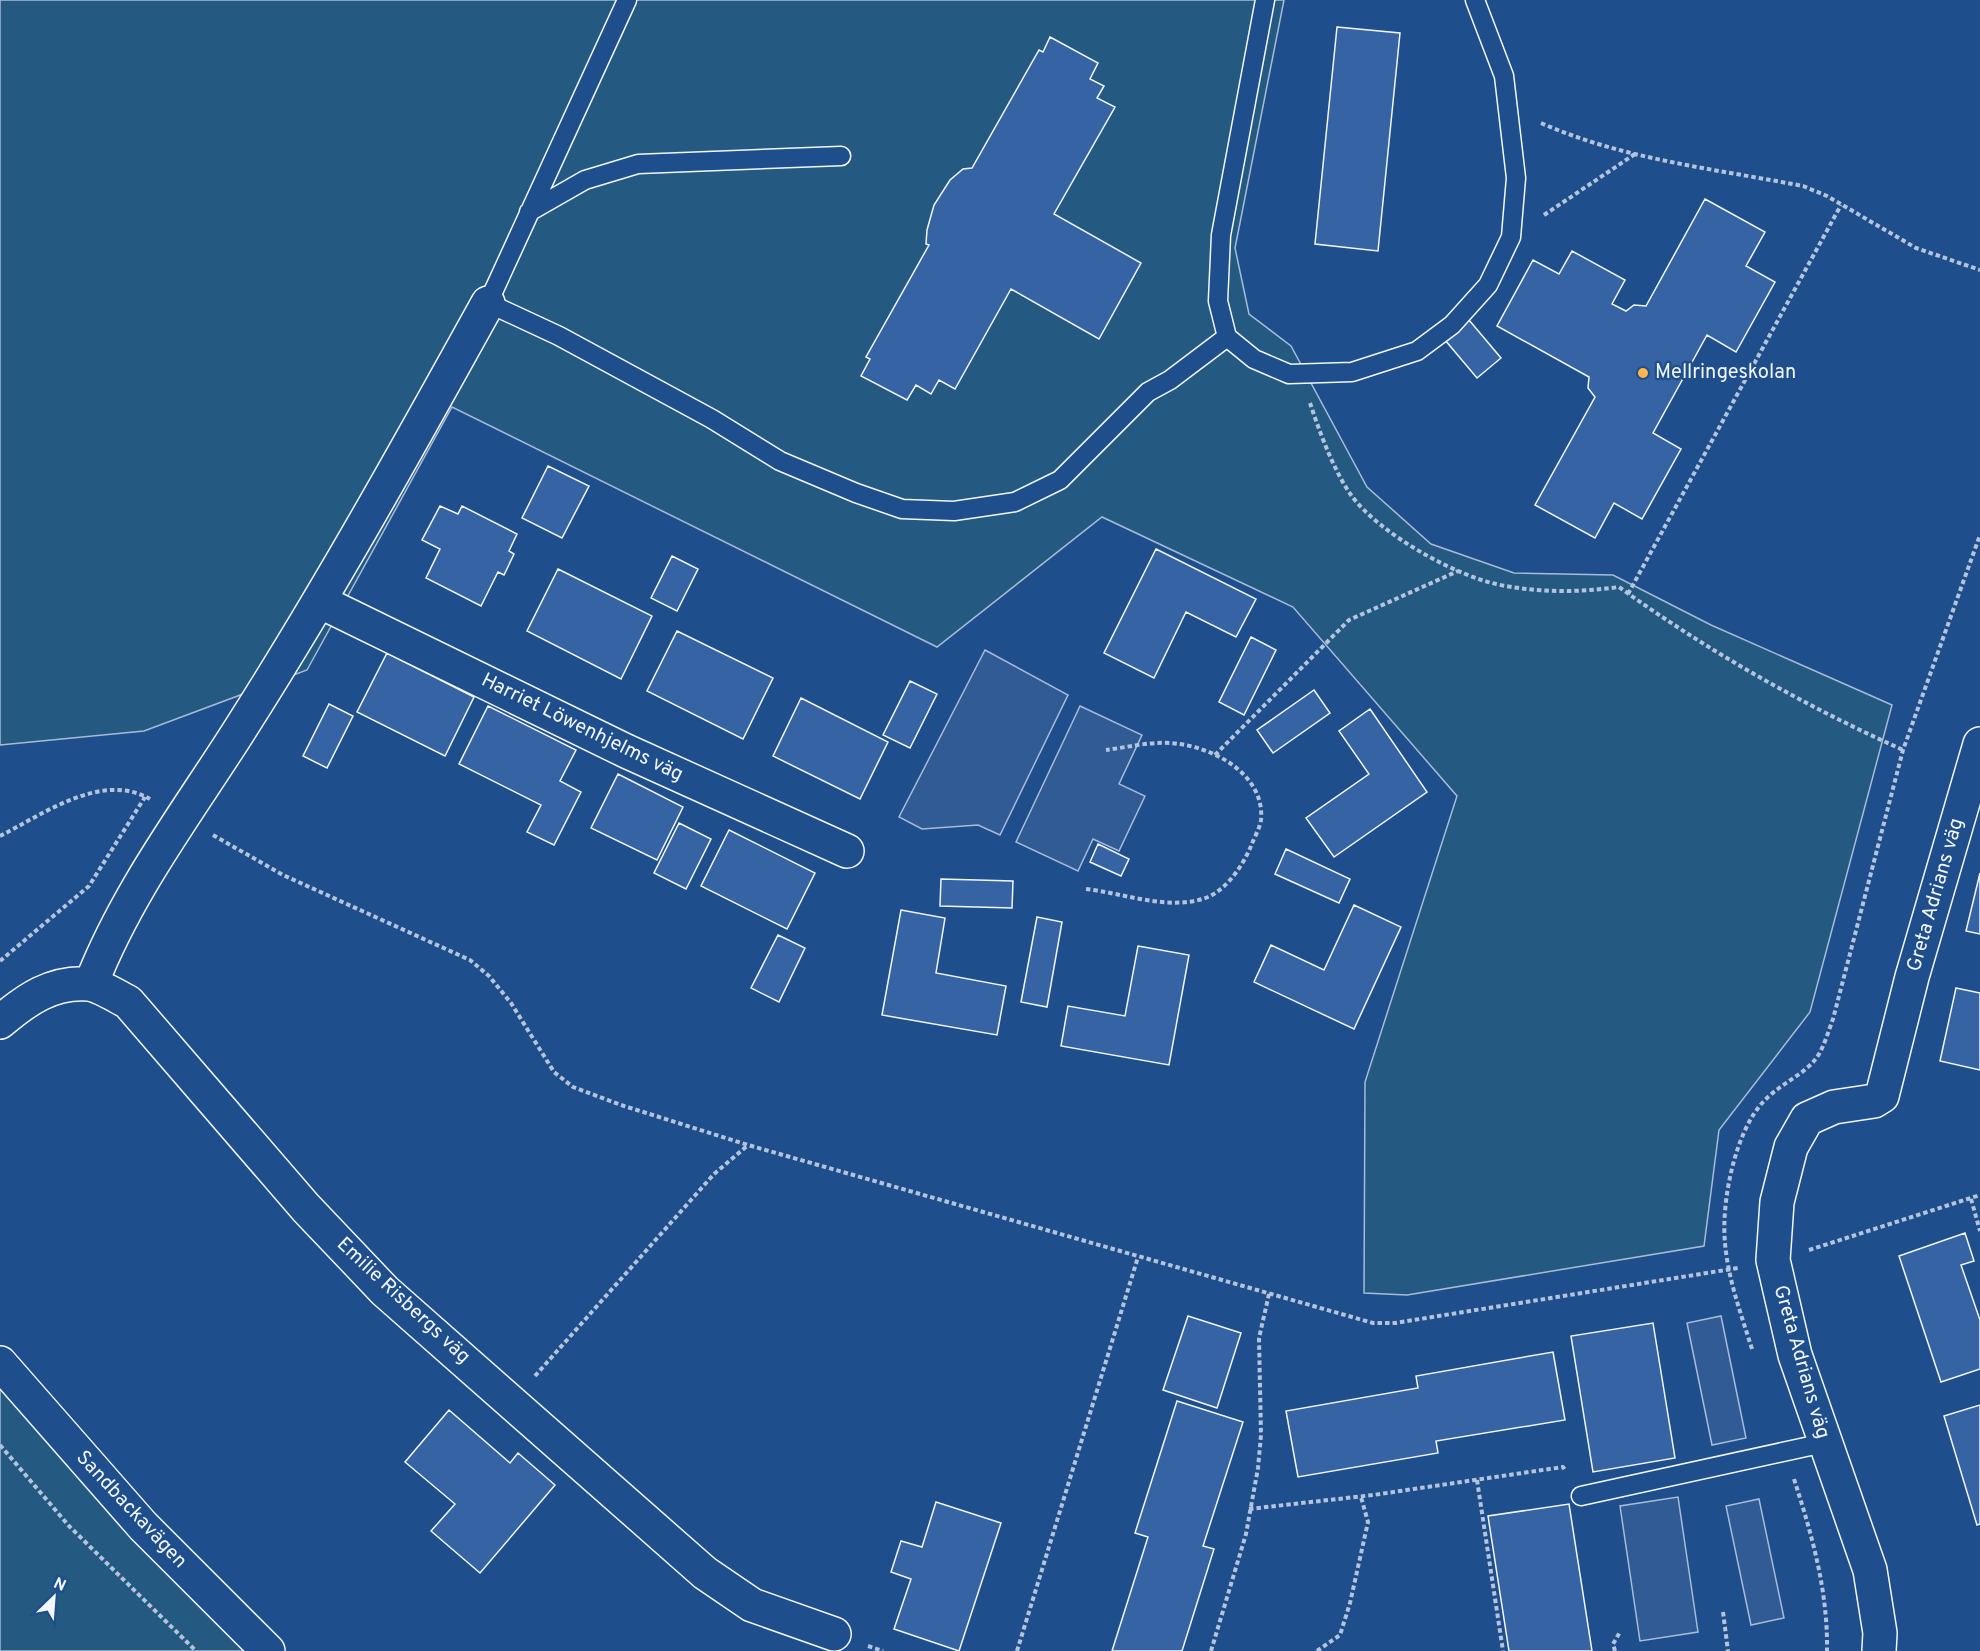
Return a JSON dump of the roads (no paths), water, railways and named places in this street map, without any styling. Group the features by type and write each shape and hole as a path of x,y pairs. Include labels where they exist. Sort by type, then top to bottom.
{"street":[{"path":"0,1022 40,991 91,984 108,940 141,880 319,601 375,507 488,303"},
{"name":"Harriet Löwenhjelms väg","path":"319,601 626,751 847,851"},
{"name":"Greta Adrians väg","path":"1879,1651 1880,1633 1870,1570 1795,1355 1773,1260 1777,1203 1791,1147 1806,1119 1834,1107 1874,1101 1882,1096 1912,977 1980,744"},
{"name":"Emilie Risbergs väg","path":"91,984 128,1002 306,1208 386,1291 515,1402 705,1573 752,1605 834,1634"},
{"name":"Sandbackavägen","path":"0,1363 143,1526 268,1651"}],"lane":[{"path":"627,0 488,303 560,336 712,419 780,461 856,493 902,509 954,511 1015,502 1060,480 1148,393 1170,380 1227,337"},
{"path":"1265,0 1221,235 1218,301 1227,337 1254,359 1289,374 1352,372 1417,351 1452,325 1488,285 1511,237 1516,178 1503,76 1475,0"},
{"path":"528,212 585,180 638,164 842,156"},
{"path":"1581,1496 1824,1443"}],"place":[{"name":"Mellringeskolan","path":"1643,373"}]}
